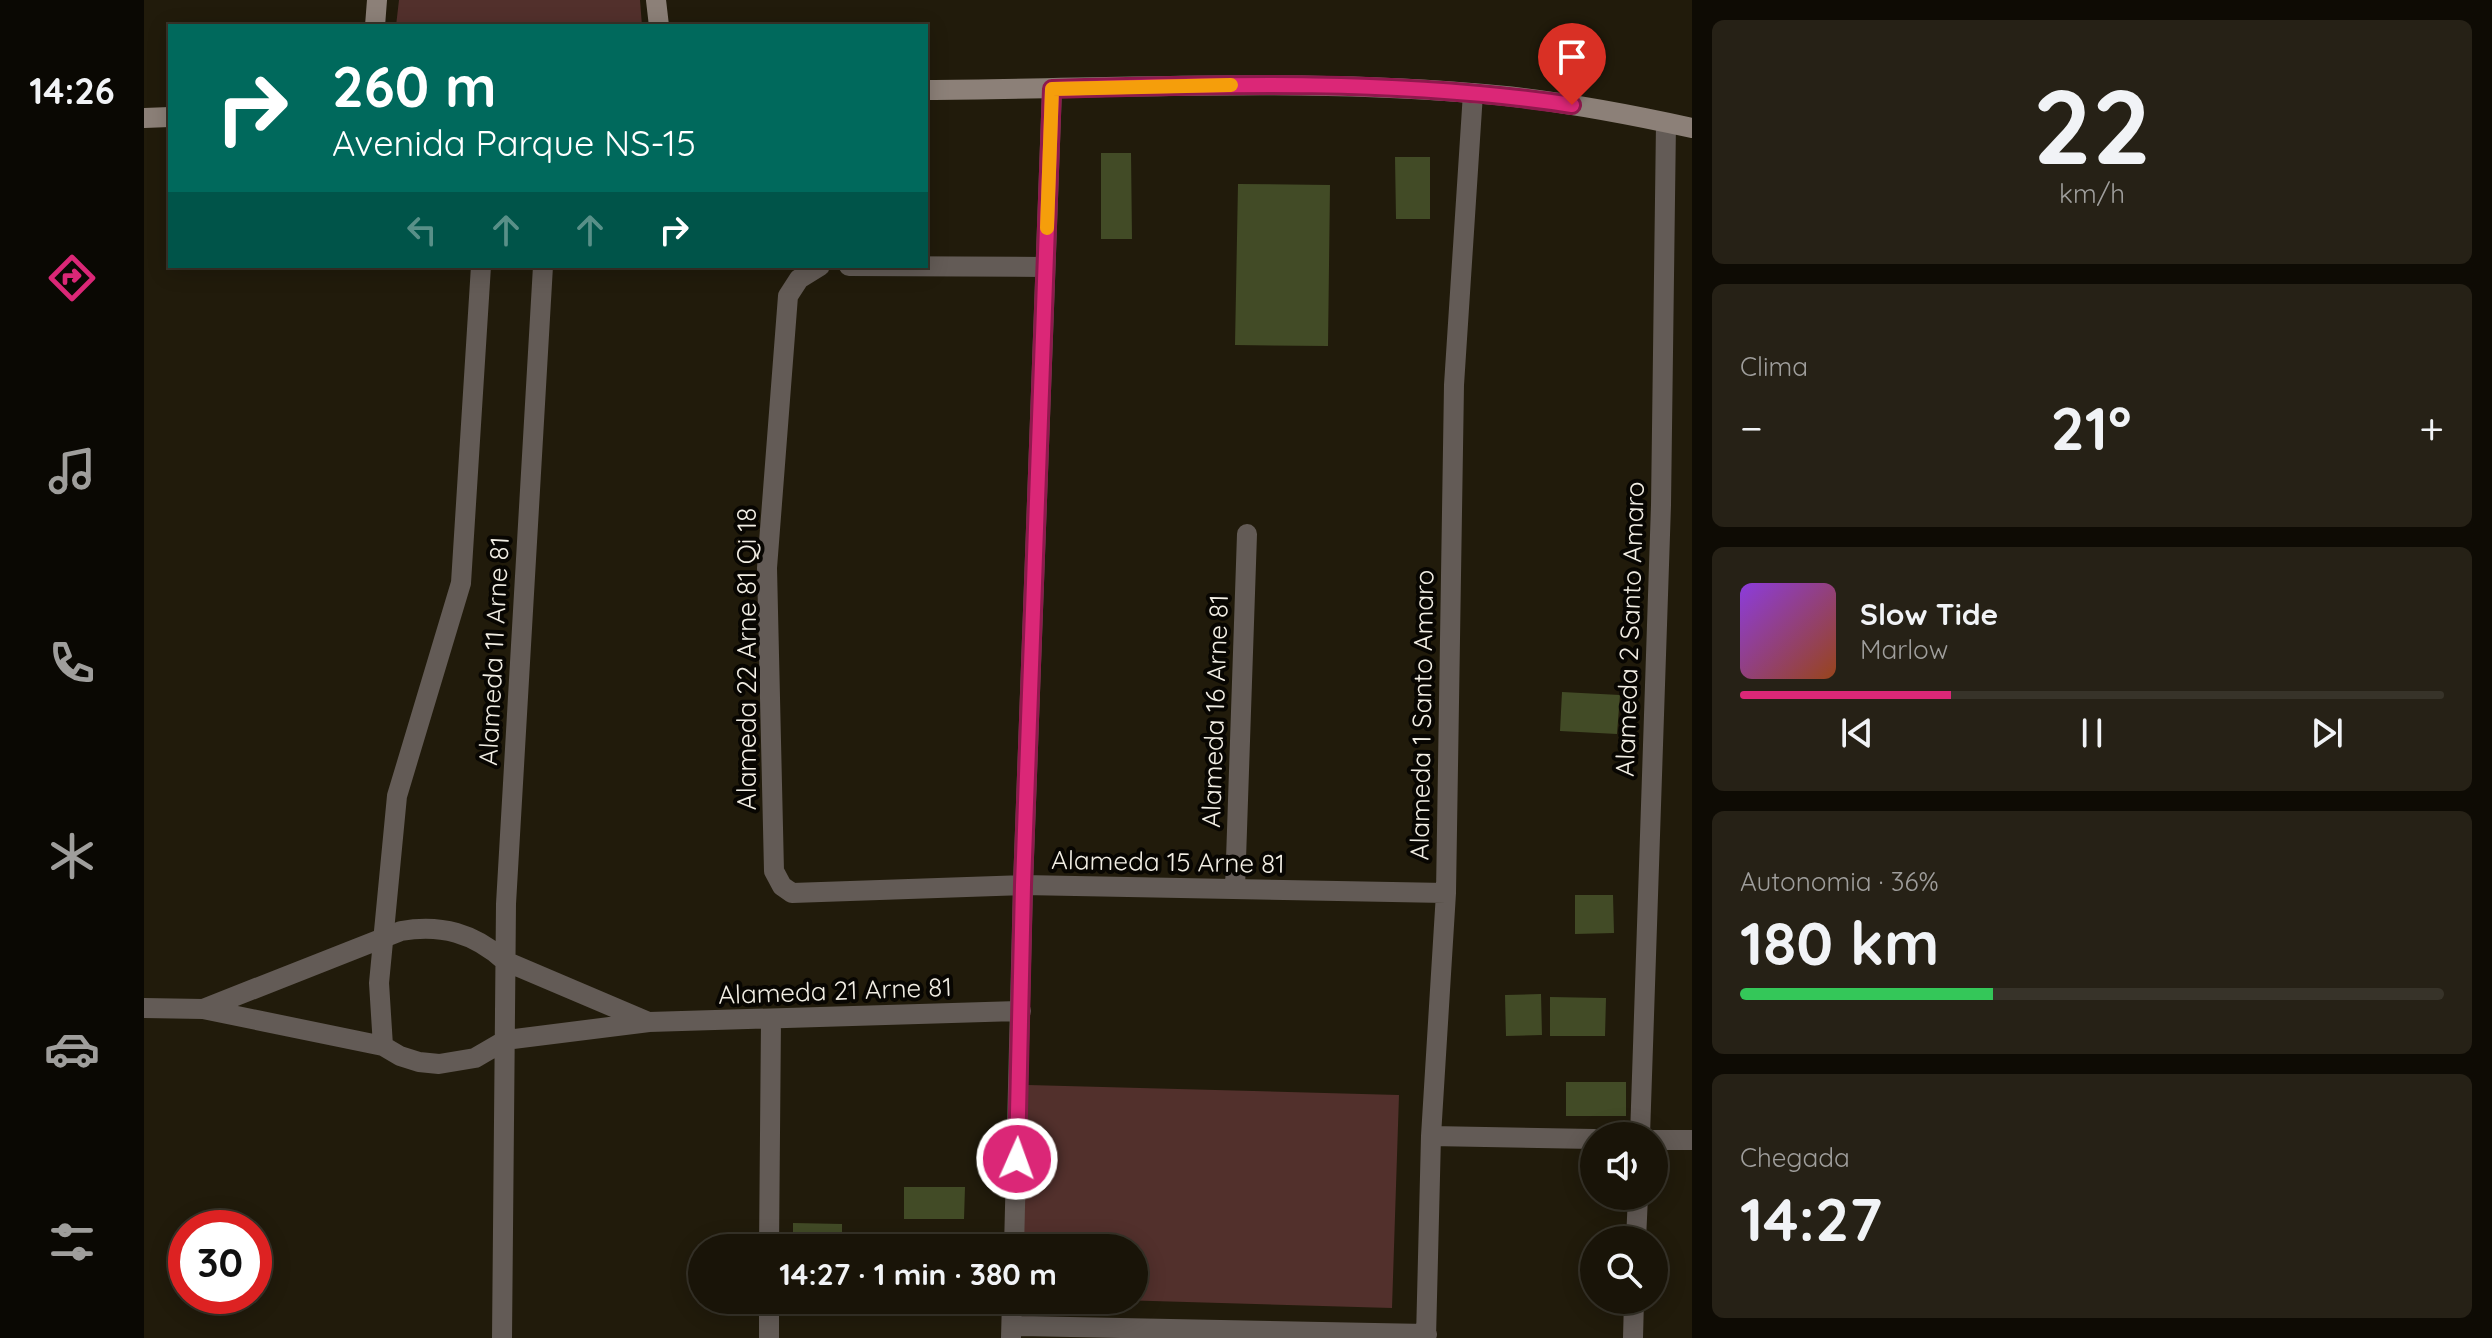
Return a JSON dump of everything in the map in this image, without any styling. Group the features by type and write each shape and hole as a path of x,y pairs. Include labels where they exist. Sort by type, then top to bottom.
{"main road":[{"path":"375,24 377,0"},
{"path":"656,0 659,24"},
{"path":"928,90 1281,84 1362,86 1473,93 1592,108 1692,128"},
{"path":"144,118 168,117"}],"street":[{"path":"1014,1234 1023,885 1052,89"},
{"name":"Alameda 1 Santo Amaro","path":"1426,1336 1431,1136 1446,893 1454,385 1473,93"},
{"name":"Alameda 2 Santo Amaro","path":"1640,1122 1661,505 1666,123"},
{"path":"928,266 1045,267"},
{"path":"383,1046 379,983 397,796 461,583 481,268"},
{"name":"Alameda 11 Arne 81","path":"502,1338 506,888 543,268"},
{"name":"Alameda 22 Arne 81 Qi 18","path":"792,893 782,886 774,871 767,568 788,296 799,279 817,268"},
{"name":"Alameda 16 Arne 81","path":"1235,889 1247,534"},
{"name":"Alameda 15 Arne 81","path":"792,893 1023,885 1446,893"},
{"path":"203,1009 383,937 420,927 439,928 475,938 505,961 649,1022"},
{"path":"144,1008 203,1009 383,1046 400,1056 439,1064 475,1058 506,1040"},
{"name":"Alameda 21 Arne 81","path":"506,1040 649,1022 1021,1011"},
{"path":"769,1234 771,1019"},
{"path":"1431,1136 1580,1139"},
{"path":"1668,1140 1692,1140"},
{"path":"769,1314 769,1338"},
{"path":"1633,1338 1634,1314"},
{"path":"1016,1332 1426,1336"}],"shaded area":[{"path":"399,0 640,0 642,24 396,24"},
{"path":"1028,1085 1399,1095 1392,1308 1148,1301 1148,1234 1023,1234"}],"building":[{"path":"1101,153 1131,153 1132,239 1101,239"},
{"path":"1395,157 1430,157 1430,219 1396,219"},
{"path":"1238,184 1330,185 1328,346 1235,345"},
{"path":"1562,692 1620,695 1617,734 1560,731"},
{"path":"1575,895 1613,895 1614,933 1575,934"},
{"path":"1541,994 1542,1035 1506,1036 1505,995"},
{"path":"1550,997 1606,998 1605,1036 1550,1036"},
{"path":"1566,1082 1626,1082 1626,1116 1566,1116"},
{"path":"904,1187 965,1187 964,1219 904,1219"},
{"path":"793,1223 842,1224 842,1234 793,1234"}],"slow traffic":[{"path":"1047,228 1052,89 1231,85"}],"route":[{"path":"1017,1159 1023,885 1052,89 1334,85 1473,93 1572,105"}]}
